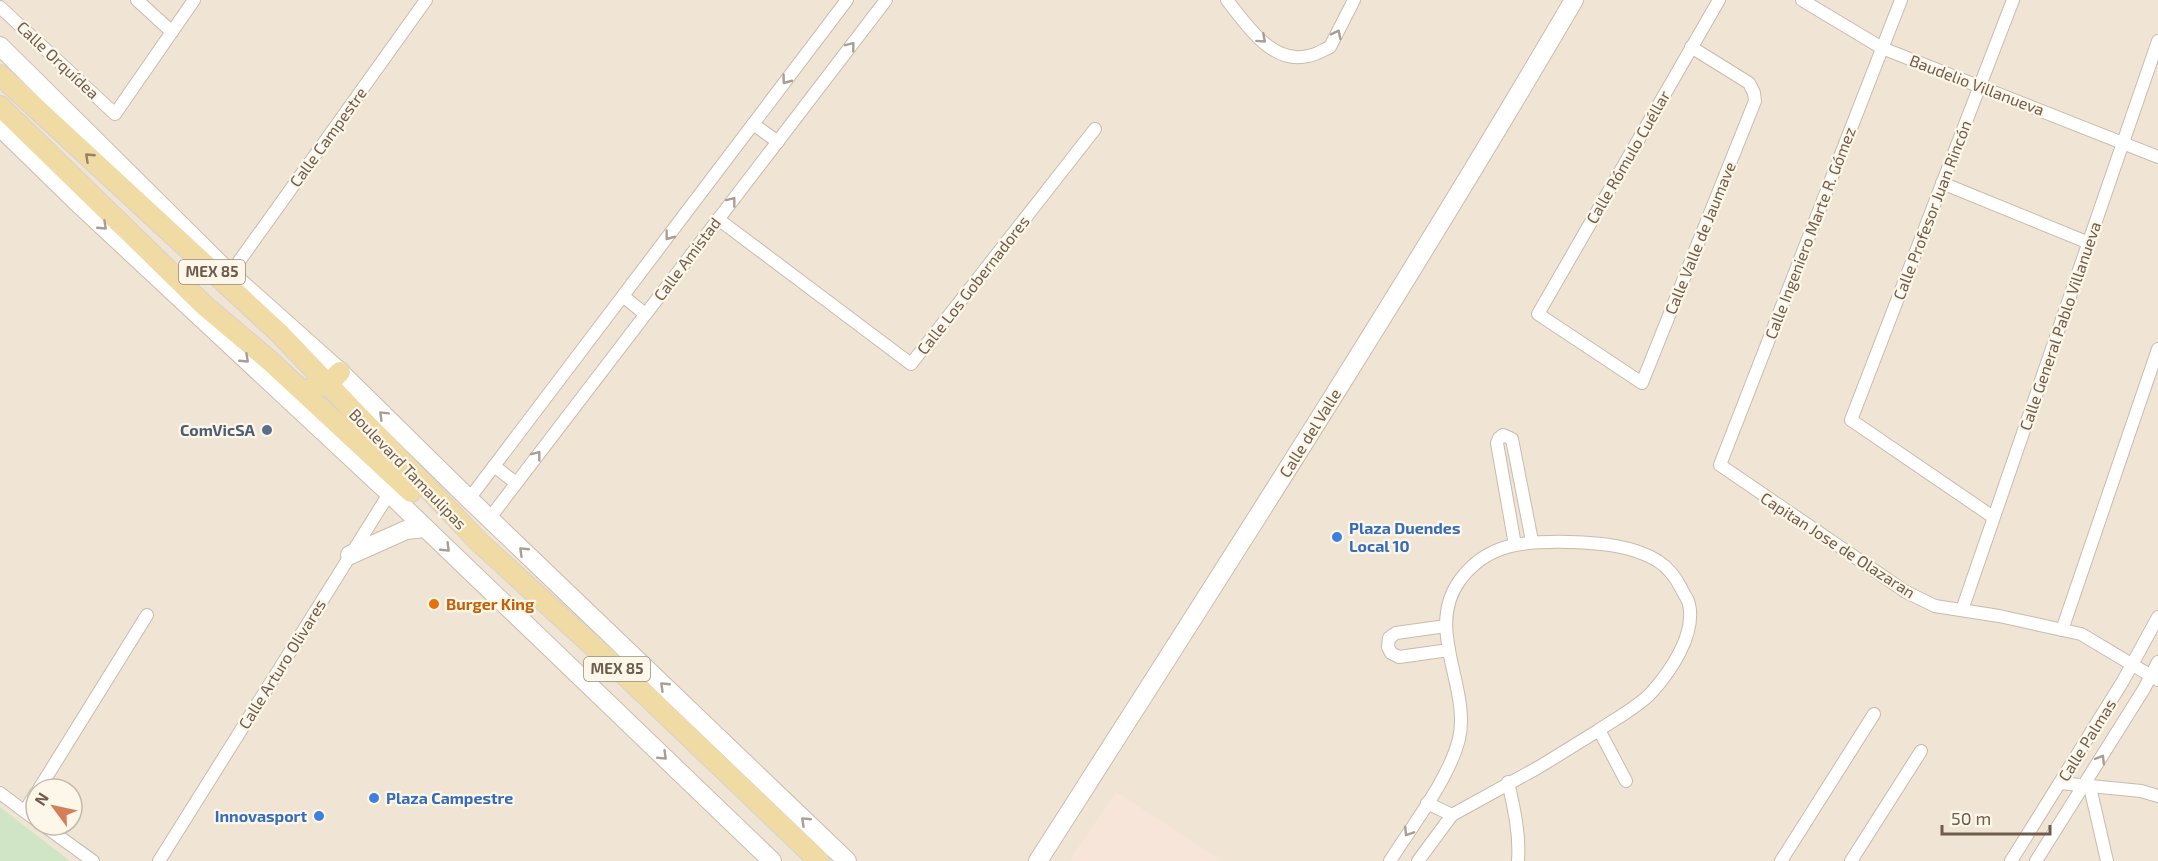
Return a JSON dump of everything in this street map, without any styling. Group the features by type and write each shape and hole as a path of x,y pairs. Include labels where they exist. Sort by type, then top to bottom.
{"main road":[{"name":"Boulevard Tamaulipas","path":"0,75 124,180 278,332 334,378 397,480 486,549 630,680 819,861"},
{"name":"Boulevard Tamaulipas","path":"0,106 86,200 270,361 397,480 479,570 621,690 800,861"},
{"path":"270,361 304,383 315,386 334,378"}],"street":[{"path":"0,8 7,0"},
{"path":"137,0 172,32 194,0"},
{"name":"Calle Campestre","path":"230,274 426,0"},
{"name":"Calle Amistad","path":"469,499 847,0"},
{"name":"Calle Amistad","path":"489,519 886,0"},
{"path":"1227,0 1251,30 1276,52 1296,57 1309,56 1330,47 1354,0"},
{"name":"Calle del Valle","path":"1038,861 1477,166 1574,0"},
{"name":"Calle Rómulo Cuéllar","path":"1642,383 1538,314 1719,0"},
{"name":"Baudelio Villanueva","path":"1802,0 1882,48 2158,157"},
{"name":"Calle Ingeniero Marte R. Gómez","path":"1720,465 1901,0"},
{"name":"Calle Profesor Juan Rincón","path":"1994,517 1851,420 2013,0"},
{"name":"Calle Orquídea","path":"0,8 115,114 172,32"},
{"name":"Calle General Pablo Villanueva","path":"1962,610 2158,41"},
{"path":"0,46 124,180 230,274 334,378 469,499 845,860"},
{"name":"Calle Valle de Jaumave","path":"1642,383 1755,101 1749,83 1691,47"},
{"path":"753,124 778,142"},
{"path":"0,127 86,200 397,480 424,528 479,570 772,861"},
{"name":"Calle Los Gobernadores","path":"718,219 911,364 1095,129"},
{"path":"1942,183 2088,243"},
{"path":"623,296 645,314"},
{"path":"2062,630 2158,349"},
{"path":"1515,545 1497,443 1503,435 1512,439 1532,541"},
{"name":"Capitan Jose de Olazaran","path":"1720,465 1906,592 1935,606 1999,616 2081,634 2155,678"},
{"path":"494,466 516,483"},
{"name":"Calle Arturo Olivares","path":"159,861 397,480"},
{"path":"1506,495 1522,491"},
{"path":"350,555 406,530 424,528"},
{"path":"1390,861 1451,760 1459,737 1460,710 1446,626 1448,607 1459,582 1475,562 1497,550 1532,541 1598,543 1628,549 1658,561 1677,580 1689,604 1688,634 1673,665 1650,695 1539,767 1508,782 1452,815 1418,861"},
{"path":"46,777 147,615"},
{"name":"Calle Palmas","path":"2011,861 2133,663 2158,617"},
{"path":"1446,626 1396,633 1389,638 1388,647 1391,653 1399,657 1449,650"},
{"name":"Calle Palmas","path":"2036,861 2087,787 2155,678 2158,662"},
{"path":"1781,861 1874,714"},
{"path":"1599,730 1626,781"},
{"path":"1851,861 1920,751"},
{"path":"1508,782 1519,846 1518,861"},
{"path":"2060,783 2141,791 2158,796"},
{"path":"2087,787 2107,861"},
{"path":"0,793 24,811"},
{"path":"1427,803 1452,815"},
{"path":"60,837 93,861"}],"shaded area":[{"path":"0,0 2158,0 2158,861 0,861"},
{"path":"1116,792 1221,861 1069,861"}],"green space":[{"path":"0,807 24,826 24,837 39,837 70,861 0,861"}],"place":[{"name":"ComVicSA","path":"267,430"},
{"name":"Plaza Duendes Local 10","path":"1337,537"},
{"name":"Burger King","path":"434,604"},
{"name":"Plaza Campestre","path":"374,798"},
{"name":"Innovasport","path":"319,816"}]}
